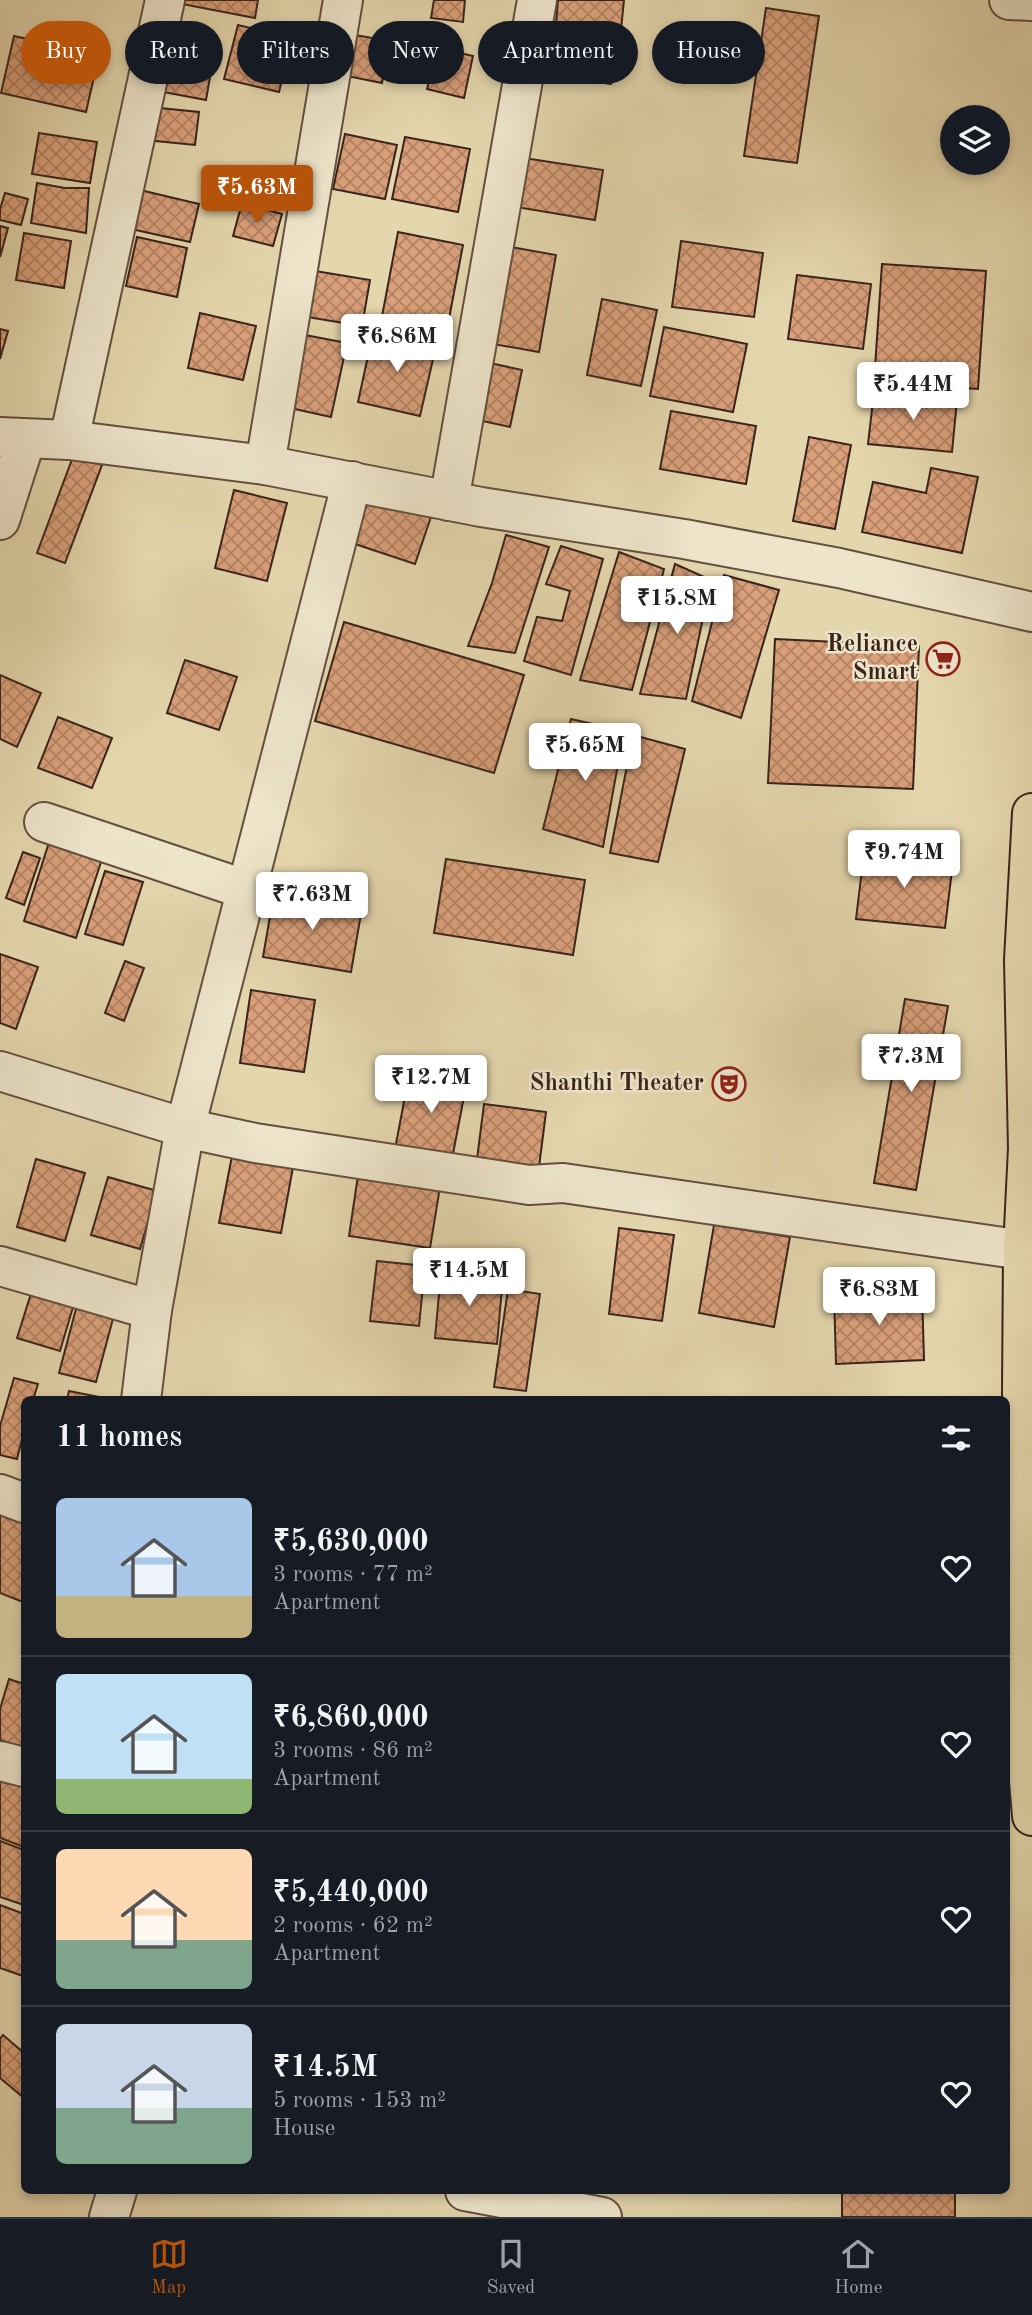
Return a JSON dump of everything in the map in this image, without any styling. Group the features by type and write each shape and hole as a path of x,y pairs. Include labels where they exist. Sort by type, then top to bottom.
{"highway":[{"path":"1032,813 1024,960 1028,1148 1023,1250 1020,1679 1032,1816"}],"street":[{"path":"69,440 165,0"},
{"path":"265,465 343,0"},
{"path":"449,501 537,0"},
{"path":"1009,0 1032,2"},
{"path":"0,520 13,438 69,440 265,465 449,501 839,568 1032,612"},
{"path":"141,1396 152,1310 185,1128 352,481"},
{"path":"44,822 247,890"},
{"path":"0,1071 185,1128 255,1143 529,1185 563,1183 1023,1250"},
{"path":"0,1266 152,1310"},
{"path":"0,1494 21,1502"},
{"path":"0,1761 21,1766"},
{"path":"109,2217 116,2194"},
{"path":"481,2194 602,2217"}],"building":[{"path":"183,0 258,0 255,18 182,4"},
{"path":"434,0 465,0 463,21 431,18"},
{"path":"558,0 624,0 622,21 556,21"},
{"path":"766,8 819,16 797,163 744,156 755,84 765,84"},
{"path":"237,29 237,82 224,79"},
{"path":"354,35 368,37 368,80 354,77"},
{"path":"14,36 21,38 21,84 92,84 86,112 1,93"},
{"path":"464,54 473,56 464,98 427,89 428,84 464,84"},
{"path":"159,84 209,84 206,100 158,91"},
{"path":"245,84 281,84 279,92"},
{"path":"150,107 199,112 195,145 146,140"},
{"path":"39,133 97,142 90,183 32,174"},
{"path":"345,134 397,145 385,199 333,189"},
{"path":"405,137 470,149 458,212 392,199"},
{"path":"524,158 603,170 595,220 516,207"},
{"path":"37,183 65,188 89,188 86,233 31,223"},
{"path":"140,190 199,204 190,242 131,229"},
{"path":"5,193 28,199 21,225 0,220"},
{"path":"242,203 282,214 273,246 233,236"},
{"path":"0,226 8,228 0,257"},
{"path":"398,232 463,245 445,340 380,327"},
{"path":"24,233 71,241 64,288 16,280"},
{"path":"137,237 187,248 177,297 126,286"},
{"path":"681,241 763,253 754,317 672,307"},
{"path":"511,247 556,255 539,352 493,344"},
{"path":"882,264 986,271 978,389 874,382"},
{"path":"315,271 370,280 362,326 307,317"},
{"path":"797,275 871,284 863,349 788,339"},
{"path":"602,299 657,310 641,386 587,375"},
{"path":"200,313 256,326 243,380 188,368"},
{"path":"664,327 747,344 733,412 650,396"},
{"path":"0,329 8,331 0,359"},
{"path":"373,333 436,346 420,416 358,402"},
{"path":"305,335 347,343 331,417 290,408"},
{"path":"490,363 522,370 510,427 478,420"},
{"path":"874,392 957,400 952,452 868,444"},
{"path":"671,411 756,426 746,484 660,469"},
{"path":"809,437 851,445 835,529 793,521"},
{"path":"74,454 102,465 65,563 37,553"},
{"path":"931,468 978,477 962,553 862,532 873,482 926,493"},
{"path":"363,488 433,511 415,564 346,541"},
{"path":"234,490 287,503 267,581 215,568"},
{"path":"506,535 549,547 515,653 468,646 492,583"},
{"path":"561,546 603,559 571,675 524,661 537,617 562,621 570,591 546,584"},
{"path":"619,552 664,569 632,690 580,680"},
{"path":"675,564 711,580 686,699 640,694"},
{"path":"724,575 779,590 741,718 692,701"},
{"path":"344,622 524,675 494,773 315,721"},
{"path":"775,639 919,646 913,789 768,783"},
{"path":"185,660 237,677 219,730 167,713"},
{"path":"0,675 41,693 17,747 0,739"},
{"path":"58,717 112,738 92,788 38,768"},
{"path":"571,719 624,731 603,847 543,829"},
{"path":"633,735 685,749 658,862 610,853"},
{"path":"51,836 104,853 76,938 24,921"},
{"path":"23,852 40,858 24,905 6,898"},
{"path":"864,853 953,862 945,928 856,919"},
{"path":"446,859 585,880 573,955 434,933"},
{"path":"105,871 143,882 123,945 85,934"},
{"path":"274,893 362,908 351,972 263,957"},
{"path":"0,954 38,967 16,1029 0,1023"},
{"path":"125,961 144,968 124,1021 105,1013"},
{"path":"251,990 315,1000 304,1072 240,1063"},
{"path":"905,999 948,1006 916,1190 874,1183"},
{"path":"410,1070 467,1081 452,1159 395,1149"},
{"path":"484,1104 546,1112 537,1183 475,1175"},
{"path":"232,1156 293,1167 281,1233 219,1223"},
{"path":"36,1159 85,1173 65,1241 17,1227"},
{"path":"359,1169 441,1181 430,1248 349,1236"},
{"path":"108,1177 157,1191 140,1249 91,1235"},
{"path":"714,1225 790,1237 774,1327 699,1313"},
{"path":"619,1228 674,1235 662,1321 609,1314"},
{"path":"377,1261 425,1266 419,1326 370,1321"},
{"path":"441,1272 503,1277 497,1344 435,1338"},
{"path":"34,1284 76,1297 60,1351 17,1338"},
{"path":"508,1289 540,1294 526,1391 494,1387"},
{"path":"922,1291 924,1360 836,1364 834,1295"},
{"path":"77,1305 114,1315 96,1382 59,1373"},
{"path":"14,1378 38,1384 34,1396 21,1396 21,1443 17,1459 0,1455 0,1426"},
{"path":"69,1391 94,1396 68,1396"},
{"path":"0,1514 21,1523 21,1601 0,1593"},
{"path":"9,1679 21,1683 21,1747 0,1740 0,1709"},
{"path":"0,1771 21,1779 21,1846 0,1838"},
{"path":"0,1841 21,1849 21,1904 0,1897"},
{"path":"0,1905 21,1913 21,1975 0,1968"},
{"path":"3,2035 21,2050 21,2096 0,2078 0,2039"},
{"path":"842,2194 955,2194 955,2217 842,2217"}],"place":[{"name":"Reliance Smart","path":"943,659"},
{"name":"Shanthi Theater","path":"729,1084"}]}
